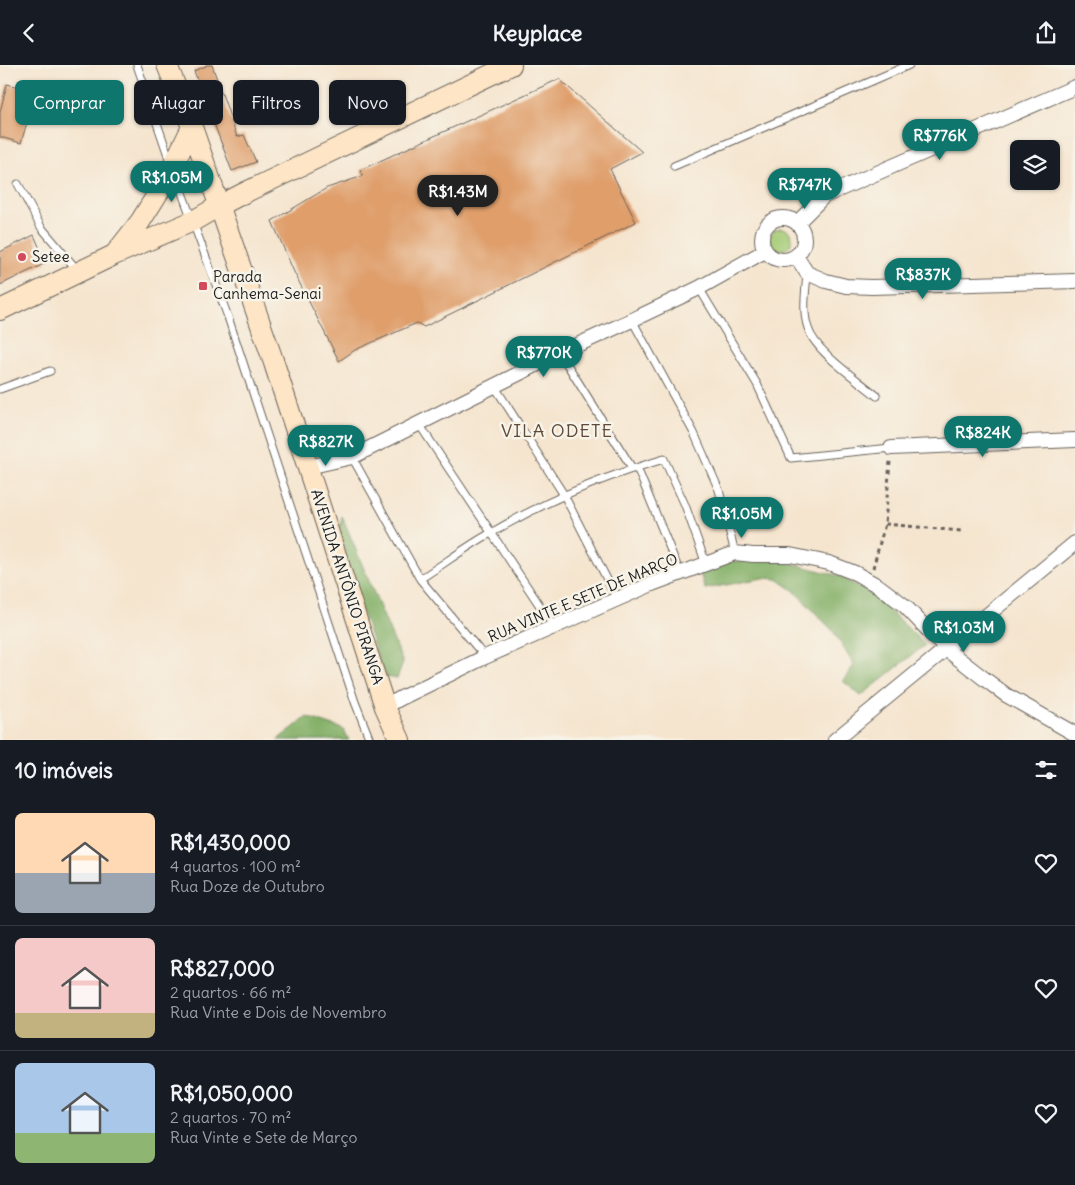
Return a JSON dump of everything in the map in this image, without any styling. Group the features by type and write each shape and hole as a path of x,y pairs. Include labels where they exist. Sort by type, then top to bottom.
{"main road":[{"name":"AVENIDA ANTÔNIO PIRANGA","path":"167,65 192,127 274,363 385,707 400,740"},
{"path":"0,310 114,255 193,221 219,206 511,65"},
{"path":"114,255 140,222 165,182 192,127"}],"street":[{"path":"797,223 824,196 1075,87"},
{"path":"784,217 797,223 802,229 804,236 801,250 796,256 783,261 770,256 762,245 761,238 766,225 771,221 784,217"},
{"path":"308,467 352,457 560,353 699,288 765,251"},
{"path":"796,256 807,273 826,281 846,286 872,287 1075,281"},
{"path":"891,448 1075,440"},
{"path":"834,740 1075,543"},
{"name":"RUA VINTE E SETE DE MARÇO","path":"385,707 485,657 680,573 735,553 790,555 829,563 855,573 880,587 905,606 946,649 982,677 1006,695 1075,734"}],"lane":[{"path":"137,65 228,317 352,694 370,740"},
{"path":"674,165 910,65"},
{"path":"18,183 41,227 79,272"},
{"path":"807,273 805,308 807,327 814,341 827,355 877,396"},
{"path":"699,288 757,385 790,458 891,448"},
{"path":"632,320 694,433 718,490 735,553"},
{"path":"560,353 632,468 638,470 680,573"},
{"path":"0,389 50,371"},
{"path":"495,387 564,495 617,599"},
{"path":"419,424 554,627"},
{"path":"352,457 420,579 485,657"},
{"path":"420,579 490,533 564,495 632,468 664,459 685,505 706,564"}],"path":[{"path":"870,581 886,524 891,448"},
{"path":"886,524 961,531"}],"green space":[{"path":"781,228 789,231 792,239 789,247 781,250 773,247 770,239 773,231"},
{"path":"342,516 403,663 397,679 386,677 349,576 340,528"},
{"path":"765,559 840,576 876,597 925,645 861,696 843,681 854,665 833,631 793,590 777,579 763,578 705,589 699,570 726,562"},
{"path":"307,717 343,729 349,740 277,740"}],"building":[{"path":"212,65 217,80 197,80 194,71"},
{"path":"559,79 642,152 610,169 636,222 424,327 417,323 355,350 339,361 294,272 272,221 327,188 363,176 360,170"},
{"path":"7,84 15,86 15,125 26,125 21,143 0,137 0,112"},
{"path":"223,97 237,137 244,135 256,162 232,171 215,125 223,125"},
{"name":"Setee","path":"34,235 46,263 0,285 0,252"}],"place":[{"name":"Setee","path":"22,257"},
{"name":"Parada Canhema-Senai","path":"203,286"}],"district":[{"name":"VILA ODETE","path":"557,431"}]}
